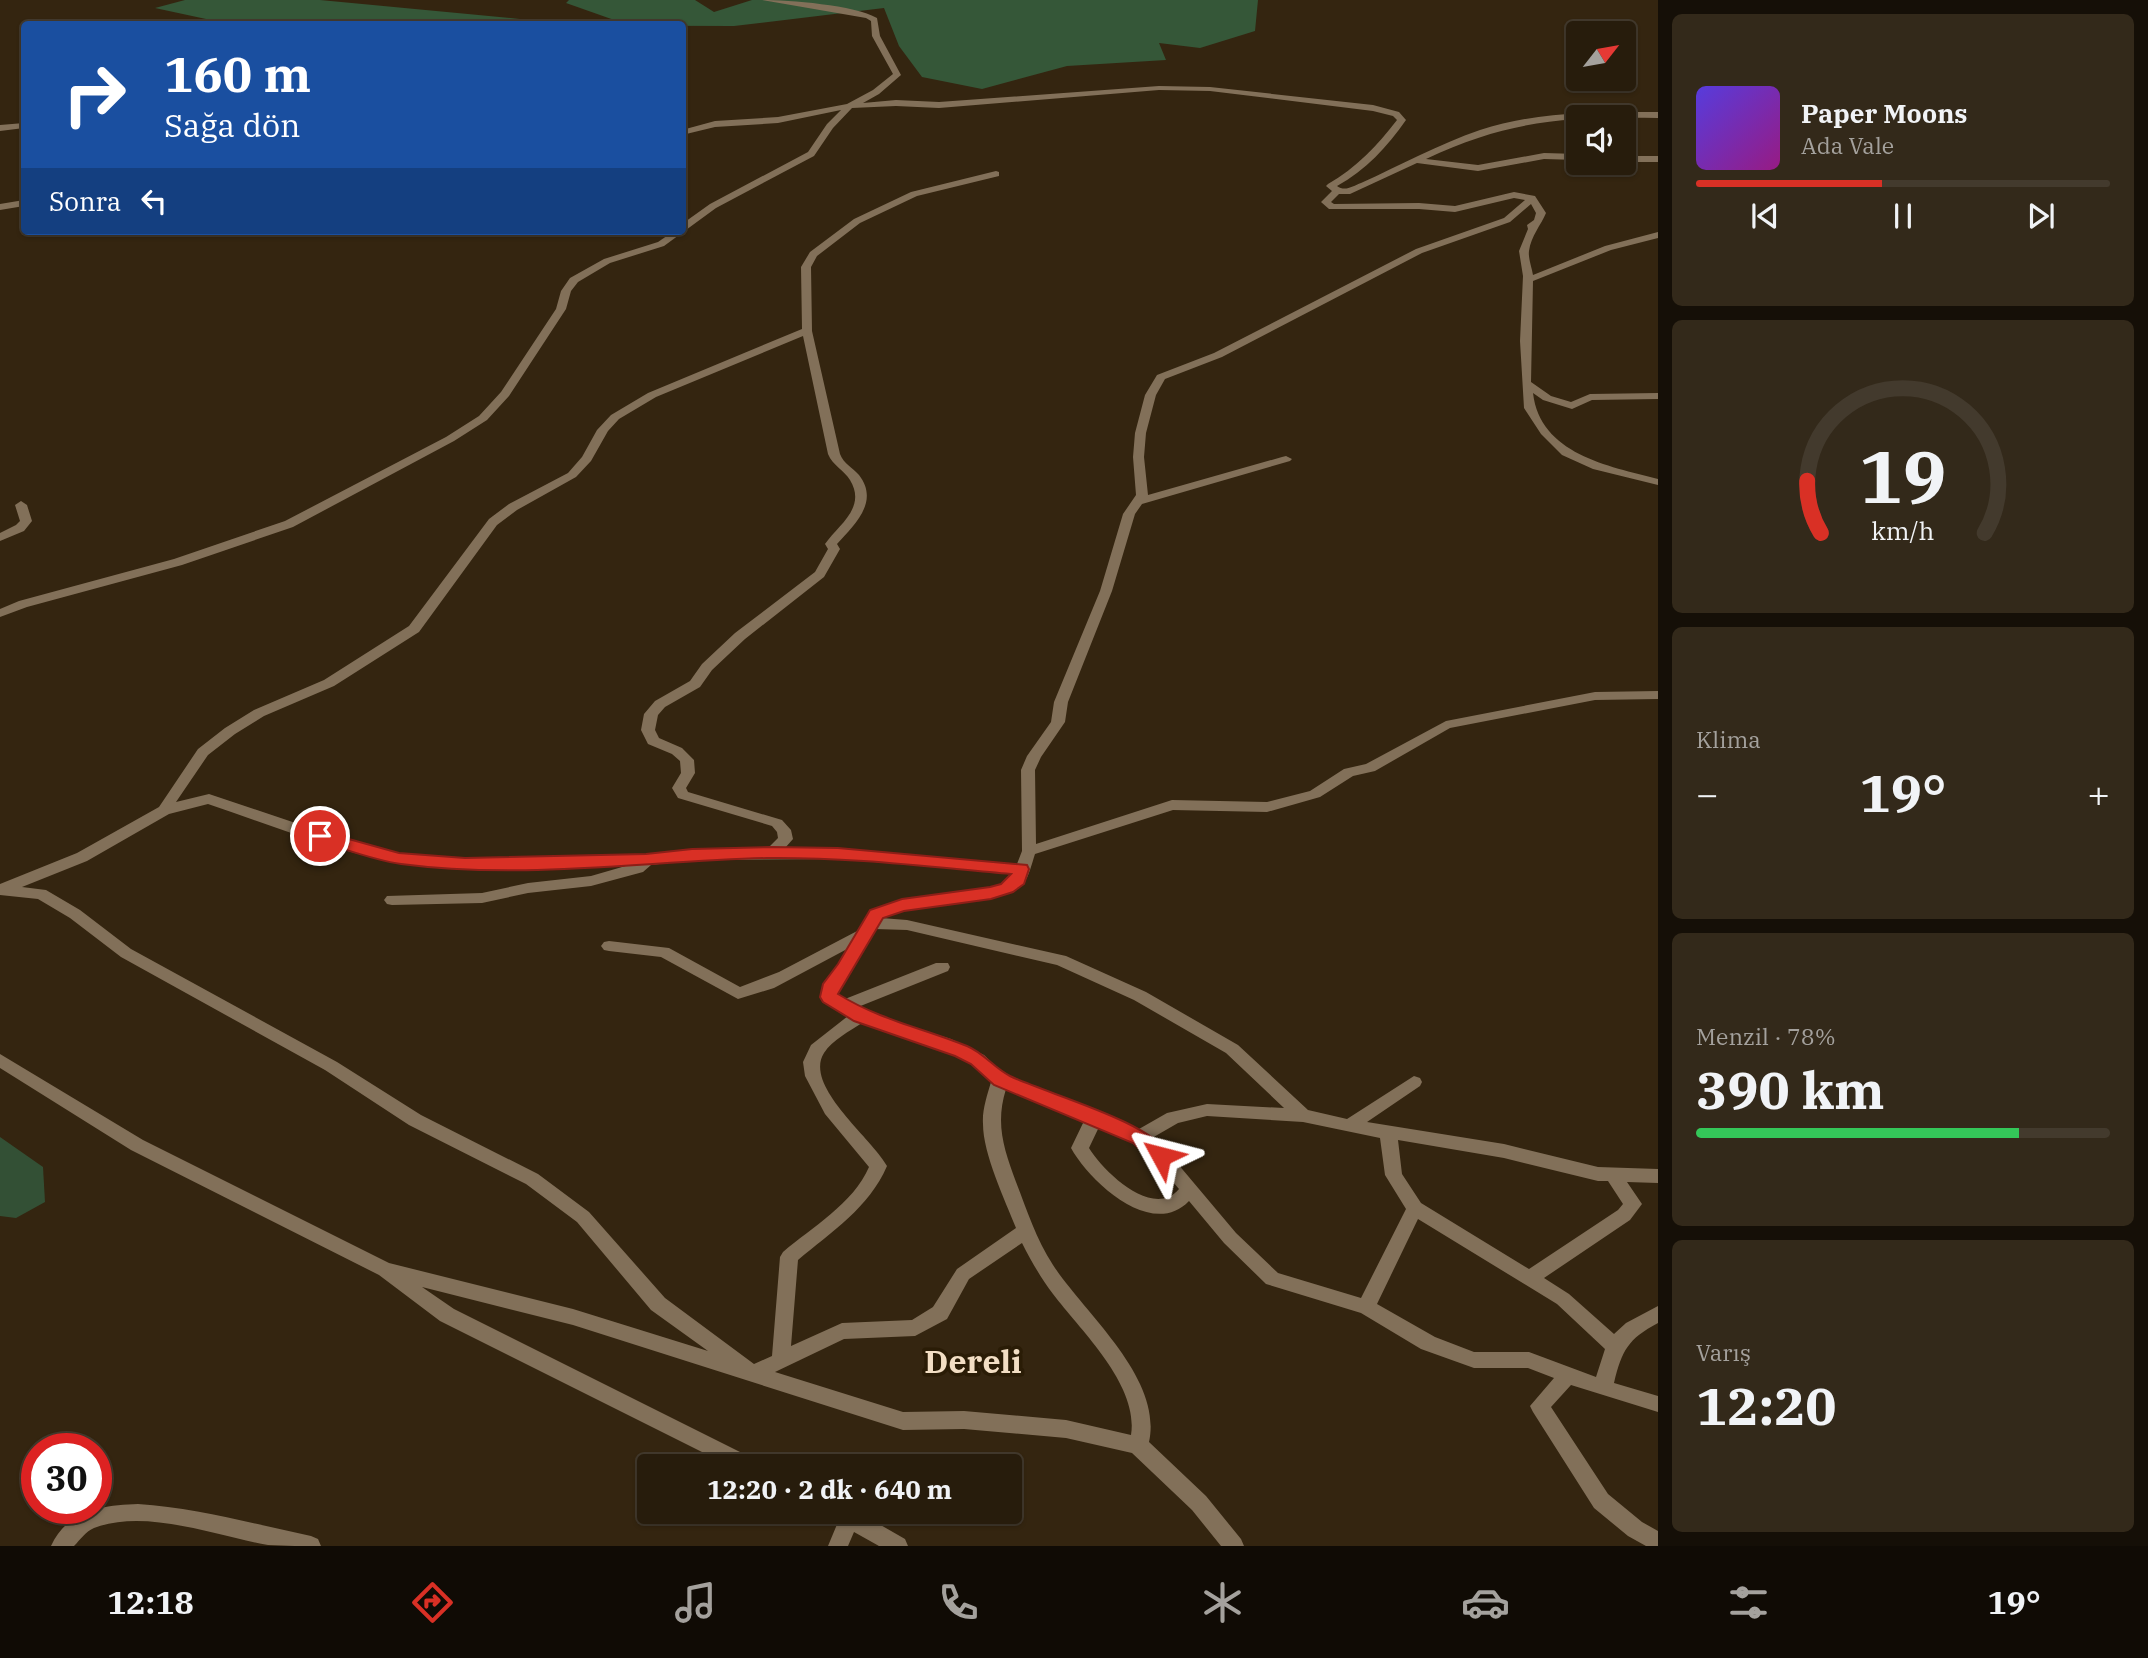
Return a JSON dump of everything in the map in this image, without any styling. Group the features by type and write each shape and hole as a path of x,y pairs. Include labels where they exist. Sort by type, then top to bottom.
{"street":[{"path":"686,226 713,206 811,154 830,126 850,106 876,93 897,75 878,40 874,20 862,13 766,0"},
{"path":"686,123 778,120 850,106 896,103 939,105 1180,88 1359,106 1396,114 1402,120 1378,153 1355,174 1332,186 1337,191"},
{"path":"1532,198 1514,195 1455,209 1419,206 1332,208 1326,202 1337,191 1355,189 1483,132 1524,121 1595,113 1658,115"},
{"path":"686,132 715,124"},
{"path":"0,128 21,126"},
{"path":"1418,161 1478,168 1544,156 1566,157"},
{"path":"1636,159 1658,159"},
{"path":"772,853 786,839 784,830 777,823 683,795 679,788 688,774 687,760 677,751 653,741 648,730 651,714 660,704 695,684 706,667 740,636 820,574 834,549 831,544 833,540 853,523 858,510 858,484 853,475 838,465 834,454 807,331 806,268 813,254 857,221 914,194 996,174"},
{"path":"1532,198 1541,214 1538,221 1532,225 1533,229 1524,251 1528,279 1526,383 1529,408 1545,432 1566,453 1597,467 1658,482"},
{"path":"1532,198 1507,220 1419,251 1218,355 1161,377 1150,389 1141,437 1139,467 1142,495 1129,514 1106,591 1060,702 1058,722 1034,756 1028,771 1029,851 1018,880 1007,888 991,893 902,905 876,914 845,969 829,989 830,997 860,1016 945,1043 978,1059 1000,1080 1140,1137 1161,1156 1230,1238 1272,1279 1366,1307 1428,1342 1474,1360 1529,1360 1602,1388 1658,1404"},
{"path":"0,207 21,204"},
{"path":"0,613 23,604 178,562 289,524 450,439 483,418 505,394 561,309 566,291 574,280 607,261 661,244 674,235"},
{"path":"1528,279 1620,244 1658,235"},
{"path":"164,810 203,752 230,731 259,713 329,683 414,629 493,522 513,507 572,475 587,459 603,430 615,417 652,395 807,331"},
{"path":"1526,383 1547,397 1572,406 1590,397 1658,396"},
{"path":"1140,501 1286,459"},
{"path":"0,537 20,528 26,521 21,505"},
{"path":"1029,851 1172,804 1267,807 1302,798 1315,794 1349,772 1370,768 1390,759 1435,729 1446,725 1595,696 1658,695"},
{"path":"0,890 82,857 164,810 209,799 343,844 399,858 465,864 646,860 692,855 772,853 838,854 1021,869"},
{"path":"392,900 482,898 528,888 591,881 638,868 646,860"},
{"path":"0,890 41,894 75,914 126,953 331,1066 415,1120 532,1179 583,1217 658,1304 752,1374"},
{"path":"609,946 664,952 737,993 776,979 867,929 907,925 1061,960 1140,996 1233,1049 1304,1115"},
{"path":"844,1006 942,967"},
{"path":"781,1360 789,1256 857,1199 874,1180 878,1166 831,1108 811,1076 810,1062 816,1049 860,1016"},
{"path":"0,1060 137,1145 385,1270 447,1315 725,1454"},
{"path":"1000,1080 990,1109 990,1131 1024,1233 1048,1272 1119,1368 1141,1409 1142,1432 1138,1445"},
{"path":"1349,1126 1414,1082"},
{"path":"1140,1137 1173,1118 1207,1110 1304,1115 1349,1126 1504,1151 1613,1175 1658,1175"},
{"path":"1095,1117 1080,1148 1093,1168 1113,1185 1139,1202 1158,1208 1177,1203 1189,1189"},
{"path":"1388,1132 1394,1175 1415,1208 1563,1299 1614,1345"},
{"path":"1530,1279 1624,1215 1633,1204 1613,1175"},
{"path":"1366,1307 1415,1208"},
{"path":"752,1374 842,1331 915,1328 940,1313 963,1274 1024,1233"},
{"path":"385,1270 573,1317 903,1421 964,1420 1066,1429 1138,1445 1199,1503 1234,1546"},
{"path":"1602,1388 1614,1345 1628,1329 1658,1314"},
{"path":"1568,1376 1540,1406 1601,1501 1635,1529 1658,1542"},
{"path":"61,1546 85,1521 116,1512 211,1521 311,1546"},
{"path":"838,1546 843,1524"},
{"path":"860,1524 898,1546"}],"green space":[{"path":"185,0 320,0 520,19 617,21 205,21 206,19 155,8"},
{"path":"569,0 695,0 714,12 752,0 1258,0 1255,31 1200,48 1159,43 1166,60 1067,66 982,89 922,77 899,46 884,8 734,26 686,26 686,21 617,21 566,3"},
{"path":"0,1137 43,1167 45,1202 16,1218 0,1216"}],"district":[{"name":"Dereli","path":"973,1362"}],"route":[{"path":"320,836 399,858 465,864 646,860 692,855 772,853 838,854 1021,869 1018,880 1007,888 991,893 902,905 876,914 845,969 829,989 830,997 860,1016 945,1043 978,1059 1000,1080 1140,1137 1161,1156"}]}
